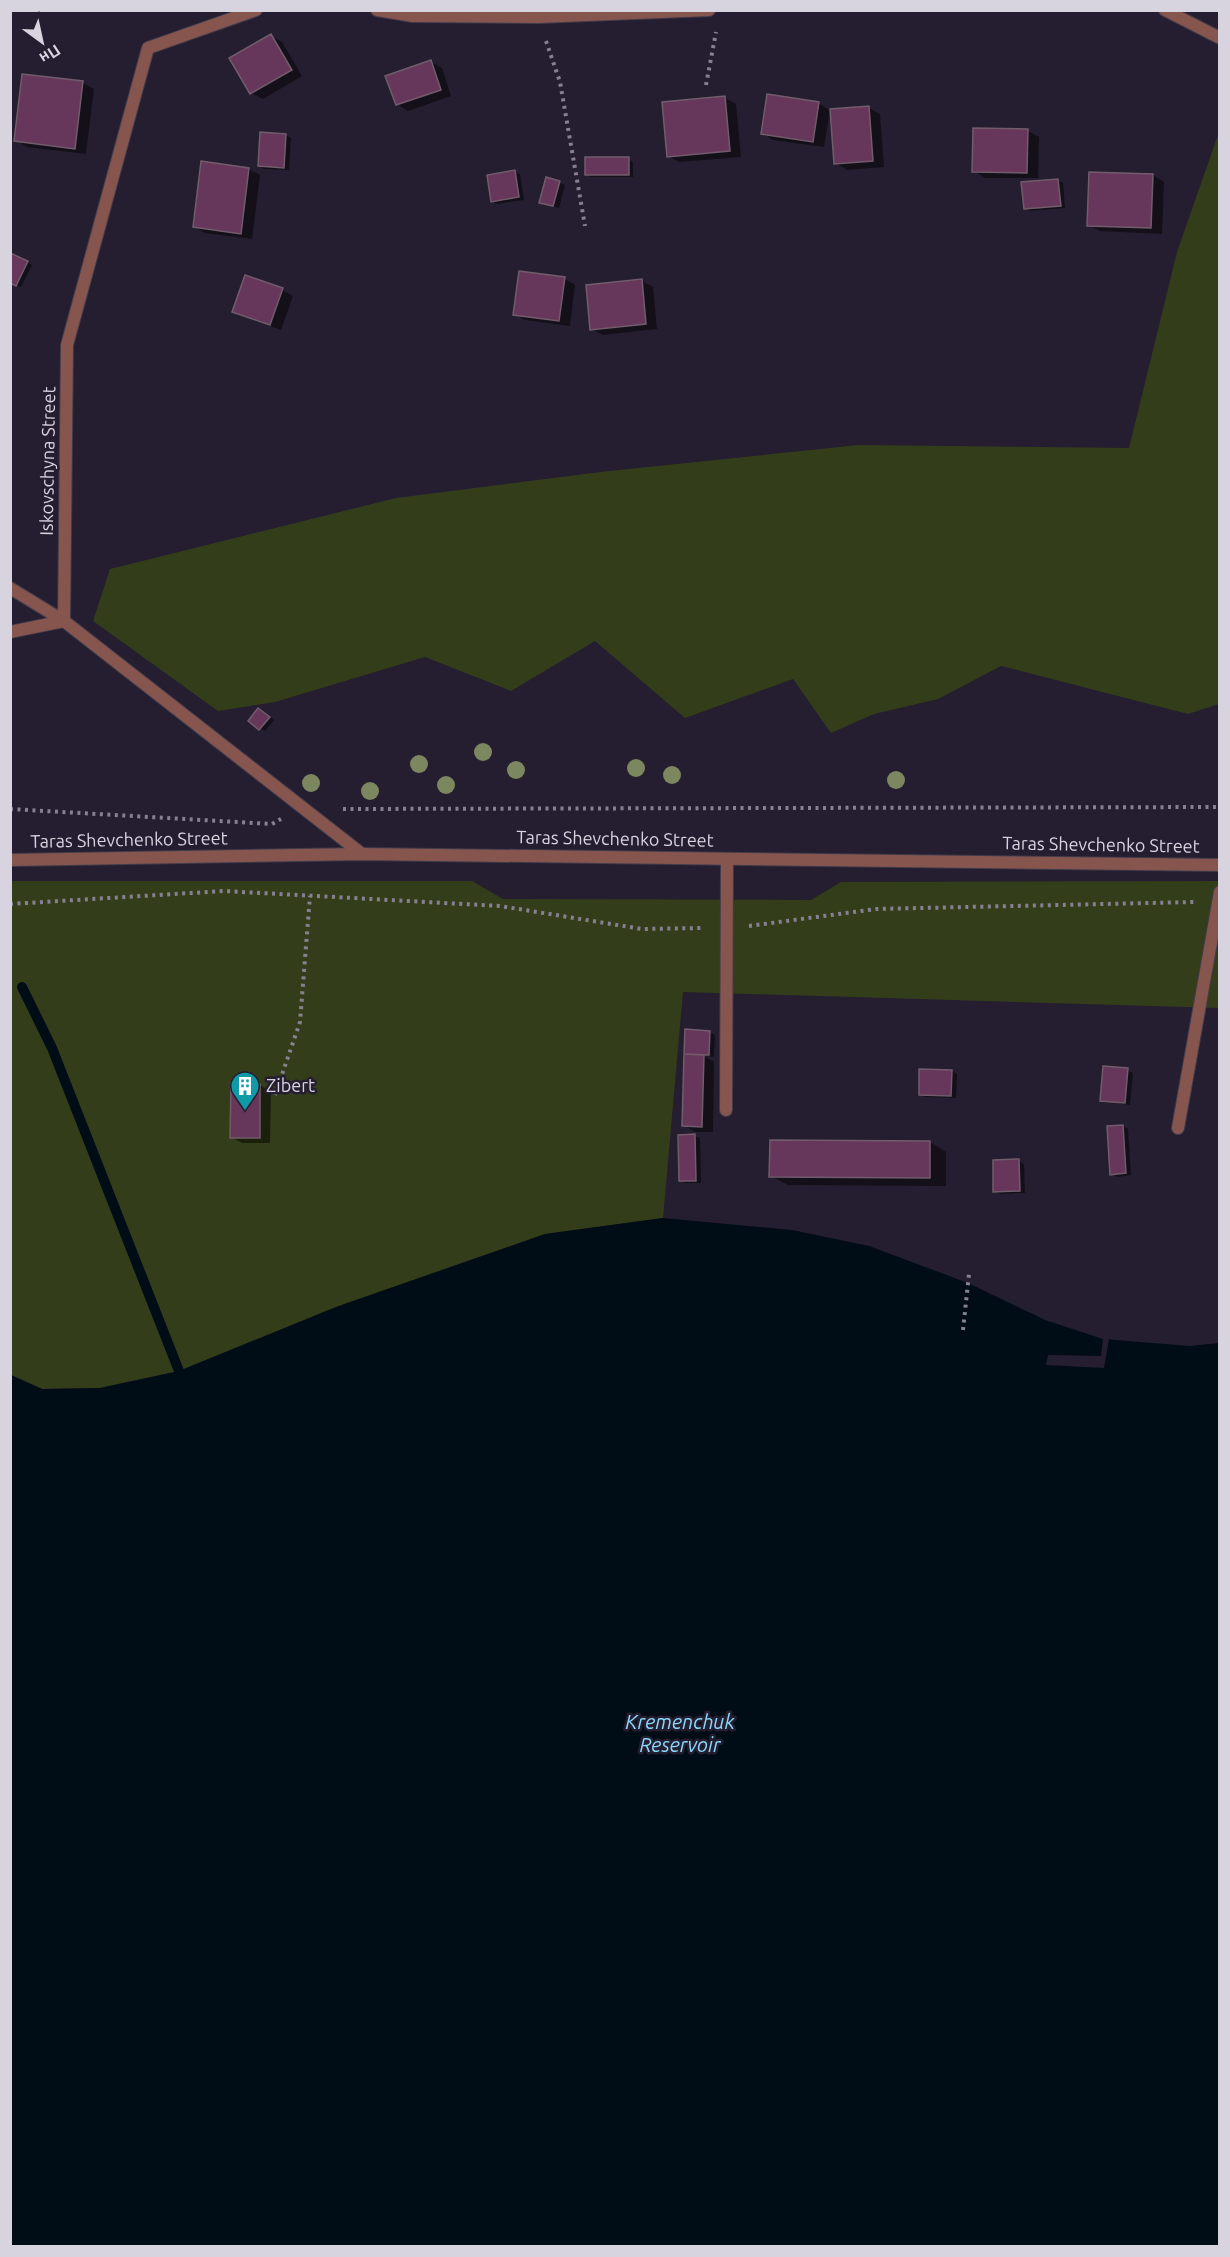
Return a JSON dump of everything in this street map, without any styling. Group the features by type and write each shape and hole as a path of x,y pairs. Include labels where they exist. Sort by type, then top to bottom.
{"street":[{"name":"Iskovschyna Street","path":"64,621 67,345 148,48 256,10"},
{"path":"377,10 413,16 539,17 709,10"},
{"path":"1165,10 1220,38"},
{"path":"10,588 64,621 362,854"},
{"path":"10,632 64,621"},
{"name":"Taras Shevchenko Street","path":"10,860 362,854 1220,865"},
{"path":"726,1110 727,859"},
{"path":"1178,1128 1219,897"}],"path":[{"path":"539,17 560,82 585,226"},
{"path":"706,85 718,21"},
{"path":"10,809 272,824 303,809 1220,807"},
{"path":"10,904 224,891 500,906 642,929 725,927 876,909 1219,897"},
{"path":"275,1095 300,1022 310,896"},
{"path":"963,1330 969,1274"}],"green space":[{"path":"1219,132 1219,704 1188,714 1001,666 938,699 874,714 831,733 793,679 685,718 595,641 511,691 425,657 275,702 218,711 93,621 110,569 396,498 609,471 859,445 1129,448 1177,252"},
{"path":"11,881 472,881 503,899 811,900 841,882 1219,881 1219,1008 683,992 663,1218 545,1234 336,1307 179,1371 100,1388 42,1389 11,1375"}],"water":[{"name":"Kremenchuk Reservoir","path":"663,1218 792,1230 869,1246 968,1283 1045,1320 1103,1339 1190,1346 1219,1343 1219,2246 11,2246 11,1375 42,1389 100,1388 179,1371 336,1307 545,1234"}],"pier":[{"path":"1103,1339 1109,1339 1104,1368 1046,1365 1048,1355 1101,1356"}],"building":[{"path":"271,34 292,70 250,94 229,58"},
{"path":"431,60 441,90 396,105 385,76"},
{"path":"22,74 83,81 75,149 14,141"},
{"path":"767,94 819,102 813,142 761,134"},
{"path":"725,96 730,151 667,157 662,102"},
{"path":"869,106 873,161 834,164 830,109"},
{"path":"973,128 1028,129 1027,173 972,172"},
{"path":"260,132 286,134 284,168 258,166"},
{"path":"585,157 629,157 629,175 585,175"},
{"path":"201,161 249,168 241,234 193,227"},
{"path":"515,170 519,197 491,202 487,175"},
{"path":"1089,172 1153,174 1151,228 1087,226"},
{"path":"546,177 560,181 553,206 539,203"},
{"path":"1058,179 1061,206 1024,209 1021,182"},
{"path":"10,253 28,261 16,286 10,283"},
{"path":"519,271 565,277 559,321 513,315"},
{"path":"245,275 283,288 270,325 232,312"},
{"path":"642,279 646,324 590,330 586,285"},
{"path":"258,708 270,717 259,730 248,721"},
{"path":"685,1029 710,1031 709,1055 684,1054"},
{"path":"684,1054 704,1055 702,1127 682,1126"},
{"path":"1103,1066 1128,1068 1125,1103 1100,1101"},
{"path":"919,1069 952,1070 951,1096 919,1095"},
{"name":"Zibert","path":"231,1083 260,1084 260,1138 230,1138"},
{"path":"1123,1125 1126,1173 1110,1175 1107,1126"},
{"path":"695,1134 696,1181 679,1181 678,1135"},
{"path":"770,1140 930,1141 930,1178 769,1177"},
{"path":"1019,1159 1020,1191 993,1192 993,1160"}],"waterway":[{"path":"22,987 52,1048 179,1371 181,1385"}],"place":[{"name":"Zibert","path":"245,1112"}]}
